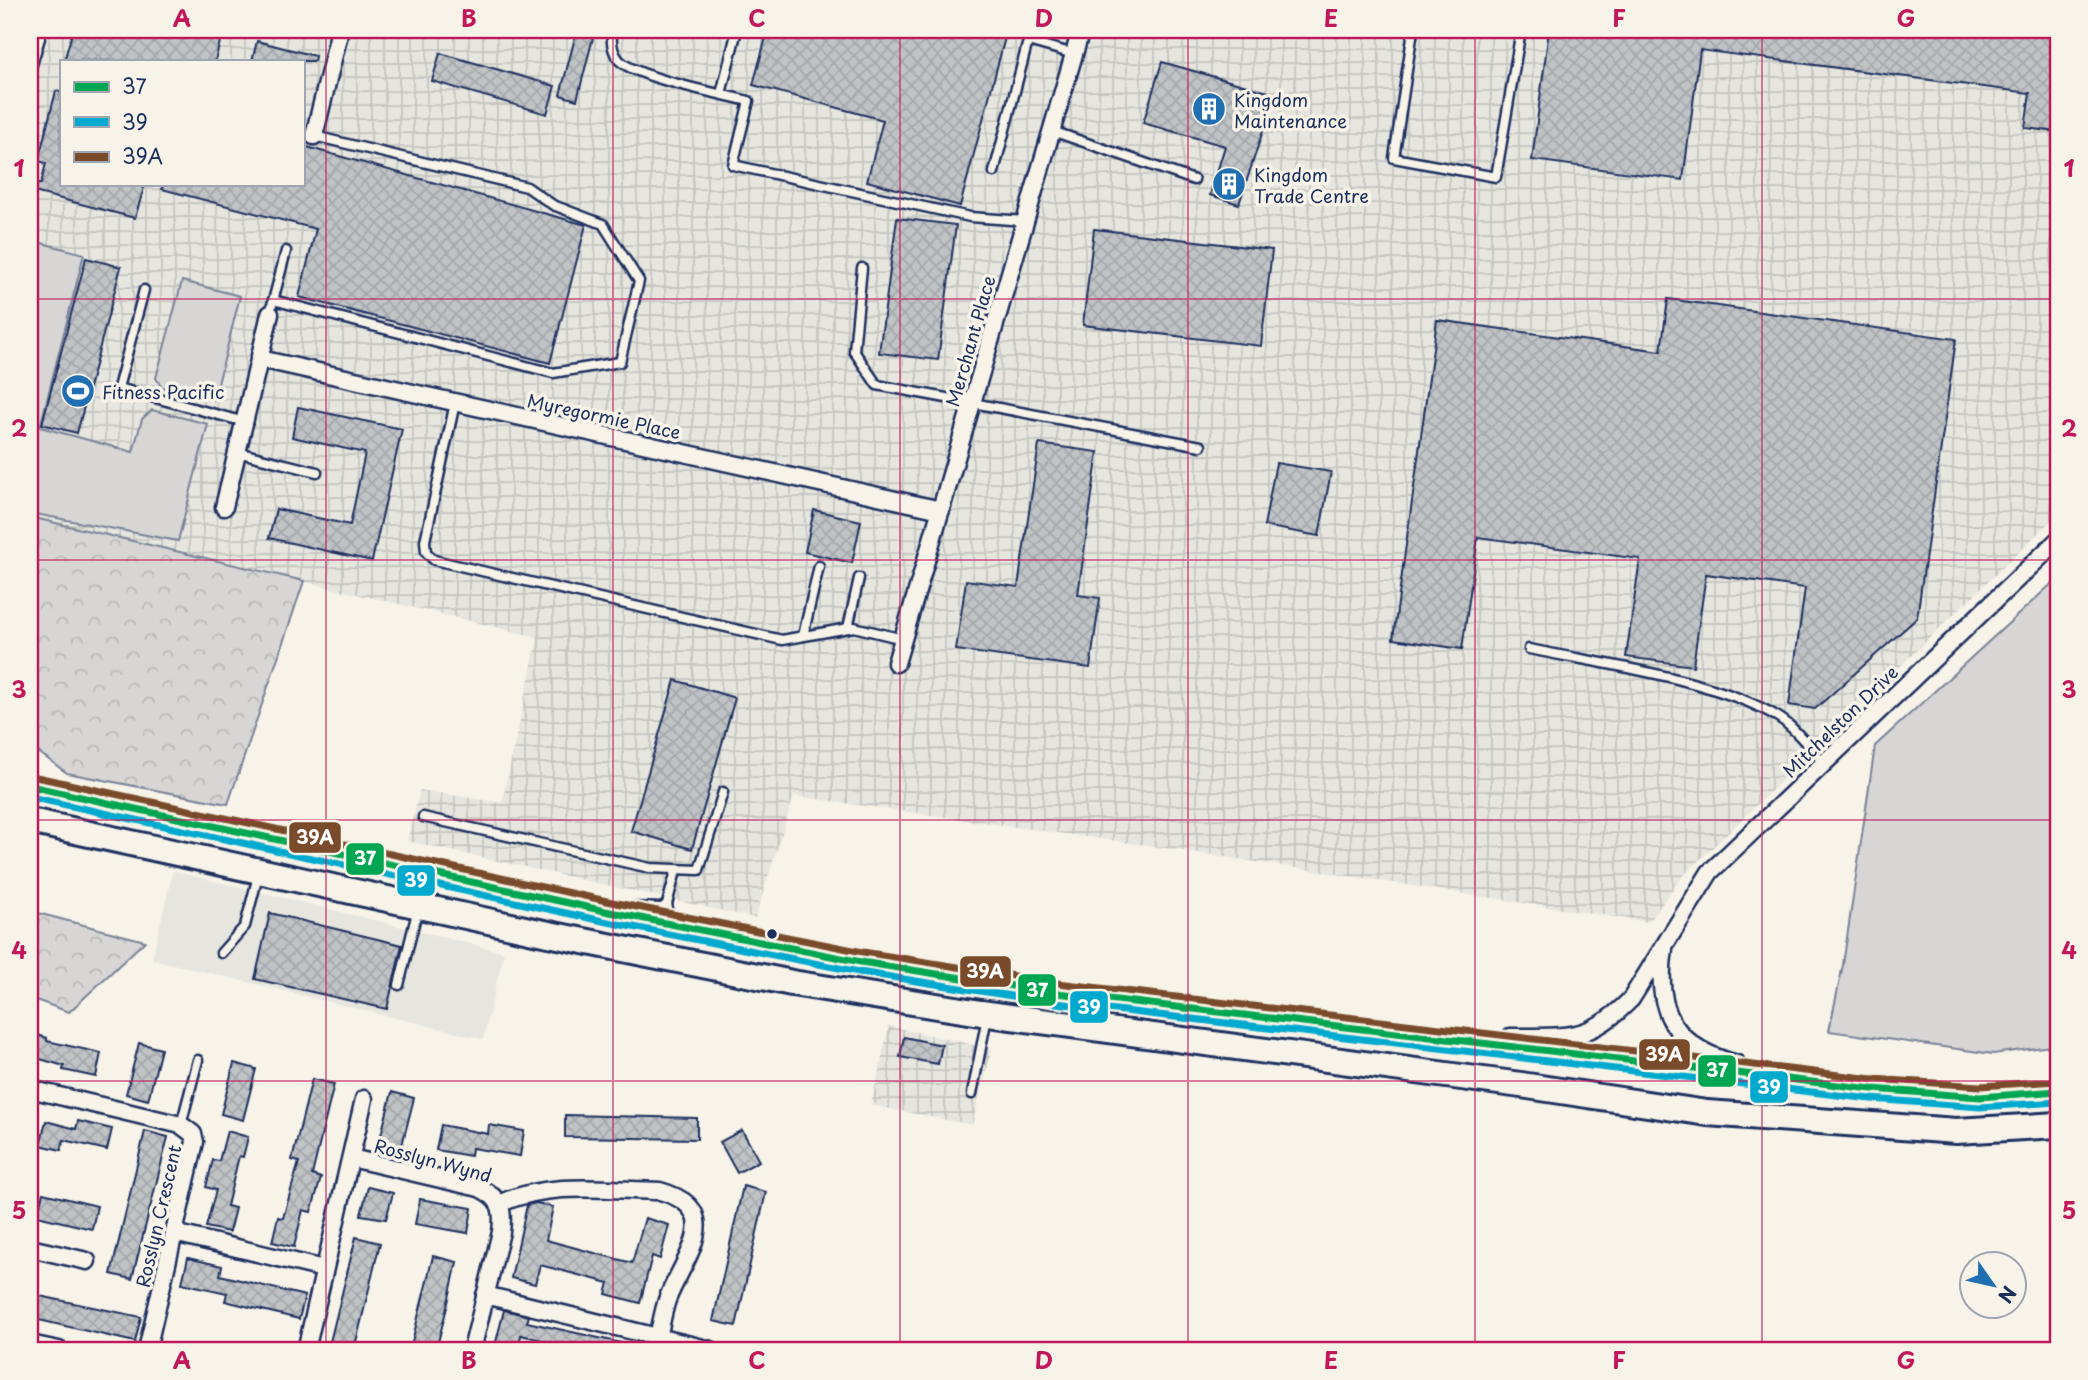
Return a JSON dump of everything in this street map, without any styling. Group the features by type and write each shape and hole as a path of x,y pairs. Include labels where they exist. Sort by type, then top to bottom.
{"main road":[{"path":"30,786 613,913 861,962 1057,993 1872,1089 1980,1097 2058,1091"},
{"path":"30,821 792,983 987,1014 1521,1084 1707,1113 1956,1131 2058,1125"}],"street":[{"path":"314,136 341,30"},
{"name":"Merchant Place","path":"896,663 1081,30"},
{"path":"224,507 272,307"},
{"name":"Myregormie Place","path":"260,359 941,510"},
{"name":"Mitchelston Drive","path":"1426,1038 1585,1033 1599,1027 1631,999 1710,872 2058,540"},
{"path":"1665,943 1661,980 1666,1012 1681,1035 1699,1049 1736,1064 1872,1089"},
{"name":"Rosslyn Crescent","path":"30,1089 181,1125 193,1134 195,1142 147,1350"},
{"name":"Rosslyn Wynd","path":"307,1346 364,1099"},
{"name":"Rosslyn Wynd","path":"351,1158 479,1188 492,1194 501,1203"},
{"path":"472,1350 501,1232 504,1213 501,1203 532,1192 552,1189 660,1191 677,1196 690,1206 697,1219 693,1248 667,1301 658,1337"},
{"path":"174,1233 324,1269"},
{"path":"30,1248 87,1261"},
{"path":"485,1295 711,1350"},
{"path":"30,1344 59,1350"}],"lane":[{"path":"612,30 611,42 619,60 635,71 749,101 733,165 970,217 1026,221"},
{"path":"721,94 737,30"},
{"path":"994,172 1031,30"},
{"path":"1413,30 1394,158 1496,177 1521,30"},
{"path":"30,35 40,38 30,71"},
{"path":"1028,41 1074,54"},
{"path":"1052,131 1194,180"},
{"path":"286,251 272,307 554,373 620,362 639,281 603,224 553,205 527,187 314,136"},
{"path":"862,268 854,351 877,386 1201,446"},
{"path":"144,290 118,388 245,422"},
{"path":"455,403 425,541 426,552 434,560 782,640 848,628 904,639"},
{"path":"237,452 317,472"},
{"path":"803,636 819,566"},
{"path":"848,628 859,578"},
{"path":"1529,649 1661,676 1753,704 1781,718 1824,763"},
{"path":"423,817 650,868 699,870 723,792"},
{"path":"221,953 245,926 260,869"},
{"path":"676,871 667,904 671,919 683,927"},
{"path":"613,913 639,906 662,908 667,904"},
{"path":"399,985 419,905"},
{"path":"972,1094 987,1014"},
{"path":"181,1125 198,1060"}],"shaded area":[{"path":"30,30 2058,30 2058,514 1683,876 1648,922 1152,846 794,796 755,918 407,841 420,790 502,803 538,637 30,517"},
{"path":"173,871 504,952 483,1039 152,959"},
{"path":"889,1026 992,1049 972,1125 871,1105"}],"green space":[{"path":"30,240 84,254 40,427 133,452 142,419 152,410 208,424 178,541 30,513"},
{"path":"182,281 240,296 214,400 162,387 156,378"},
{"path":"30,517 304,581 228,804 67,773 30,746"},
{"path":"2058,578 2058,1045 1993,1054 1829,1031 1843,965 1875,746"},
{"path":"30,911 145,941 69,1012 30,998"}],"building":[{"path":"73,30 223,30 215,60 64,60"},
{"path":"577,30 595,30 577,100 560,95"},
{"path":"768,30 1007,30 960,206 867,181 883,120 753,85"},
{"path":"1549,30 1591,30 1643,37 1644,30 2058,30 2058,132 2025,128 2030,93 1700,50 1683,180 1532,160"},
{"path":"257,41 315,56 314,61 252,60"},
{"path":"440,53 555,86 547,114 432,81"},
{"name":"Kingdom Maintenance","path":"1162,62 1275,94 1239,204 1210,195 1225,146 1143,123"},
{"path":"56,91 60,92 60,186 144,186 135,218 30,191 30,184 41,184 46,163 38,161"},
{"path":"304,146 586,225 550,363 299,297 316,229 162,189 163,186 304,186"},
{"path":"897,218 956,225 938,360 879,353"},
{"path":"1094,229 1272,250 1261,346 1083,325"},
{"path":"86,258 121,267 77,433 42,424"},
{"path":"1668,299 1956,339 1917,618 1815,709 1789,705 1805,588 1706,574 1693,666 1626,657 1640,559 1478,537 1462,649 1393,639 1437,320 1661,351"},
{"path":"298,407 402,429 372,561 269,538 276,509 350,525 365,453 292,437"},
{"path":"1039,444 1098,452 1078,595 1100,598 1090,668 956,650 966,580 1018,587"},
{"path":"1276,463 1331,472 1319,536 1264,526"},
{"path":"814,510 861,521 852,563 805,552"},
{"path":"675,680 735,698 692,849 631,831"},
{"path":"270,913 402,945 387,1009 255,979"},
{"path":"30,1033 47,1038 47,1041 101,1053 96,1077 63,1070 64,1066 30,1056"},
{"path":"904,1037 942,1045 938,1064 900,1057"},
{"path":"139,1043 161,1049 148,1100 126,1094"},
{"path":"234,1063 256,1069 243,1120 221,1114"},
{"path":"312,1079 334,1084 312,1175 321,1178 311,1212 303,1210 294,1247 272,1242 278,1217 283,1218 299,1162 292,1160"},
{"path":"392,1092 414,1098 401,1149 379,1143"},
{"path":"565,1115 697,1118 697,1139 565,1137"},
{"path":"46,1121 76,1129 78,1121 112,1129 107,1150 64,1140 61,1150 40,1145"},
{"path":"441,1125 488,1134 489,1125 524,1131 520,1156 472,1148 471,1156 436,1150"},
{"path":"742,1130 759,1161 737,1173 720,1142"},
{"path":"145,1131 168,1137 132,1279 111,1274"},
{"path":"227,1131 248,1137 243,1157 239,1156 227,1206 235,1208 229,1232 206,1227 216,1190 206,1187 213,1160 219,1161"},
{"path":"743,1186 766,1192 736,1326 713,1321"},
{"path":"368,1187 393,1193 386,1219 361,1215"},
{"path":"43,1193 97,1206 92,1229 37,1216"},
{"path":"420,1199 472,1208 468,1233 415,1224"},
{"path":"536,1203 553,1207 546,1240 632,1263 645,1218 669,1225 660,1259 652,1256 640,1303 606,1294 609,1283 540,1265 535,1284 511,1278 527,1205"},
{"path":"356,1237 380,1243 359,1330 354,1350 328,1350"},
{"path":"433,1256 457,1262 447,1307 436,1350 410,1350"},
{"path":"188,1258 222,1266 220,1275 305,1296 299,1319 225,1301 227,1293 182,1283"},
{"path":"30,1294 141,1317 135,1342 30,1318"},
{"path":"504,1310 529,1316 527,1322 626,1344 626,1350 548,1350 550,1342 521,1335 518,1350 494,1350"}],"transit line":[{"name":"39A","path":"32,776 607,901 863,952 1058,983 1873,1079 1980,1086 2057,1081"},
{"name":"37","path":"30,786 605,911 861,962 1057,993 1872,1089 1980,1097 2058,1091"},
{"name":"39","path":"30,797 603,921 859,972 1056,1003 1871,1099 1980,1107 2058,1102"}],"place":[{"name":"Kingdom Maintenance","path":"1209,109"},
{"name":"Kingdom Trade Centre","path":"1229,184"},
{"name":"Fitness Pacific","path":"78,391"}]}
